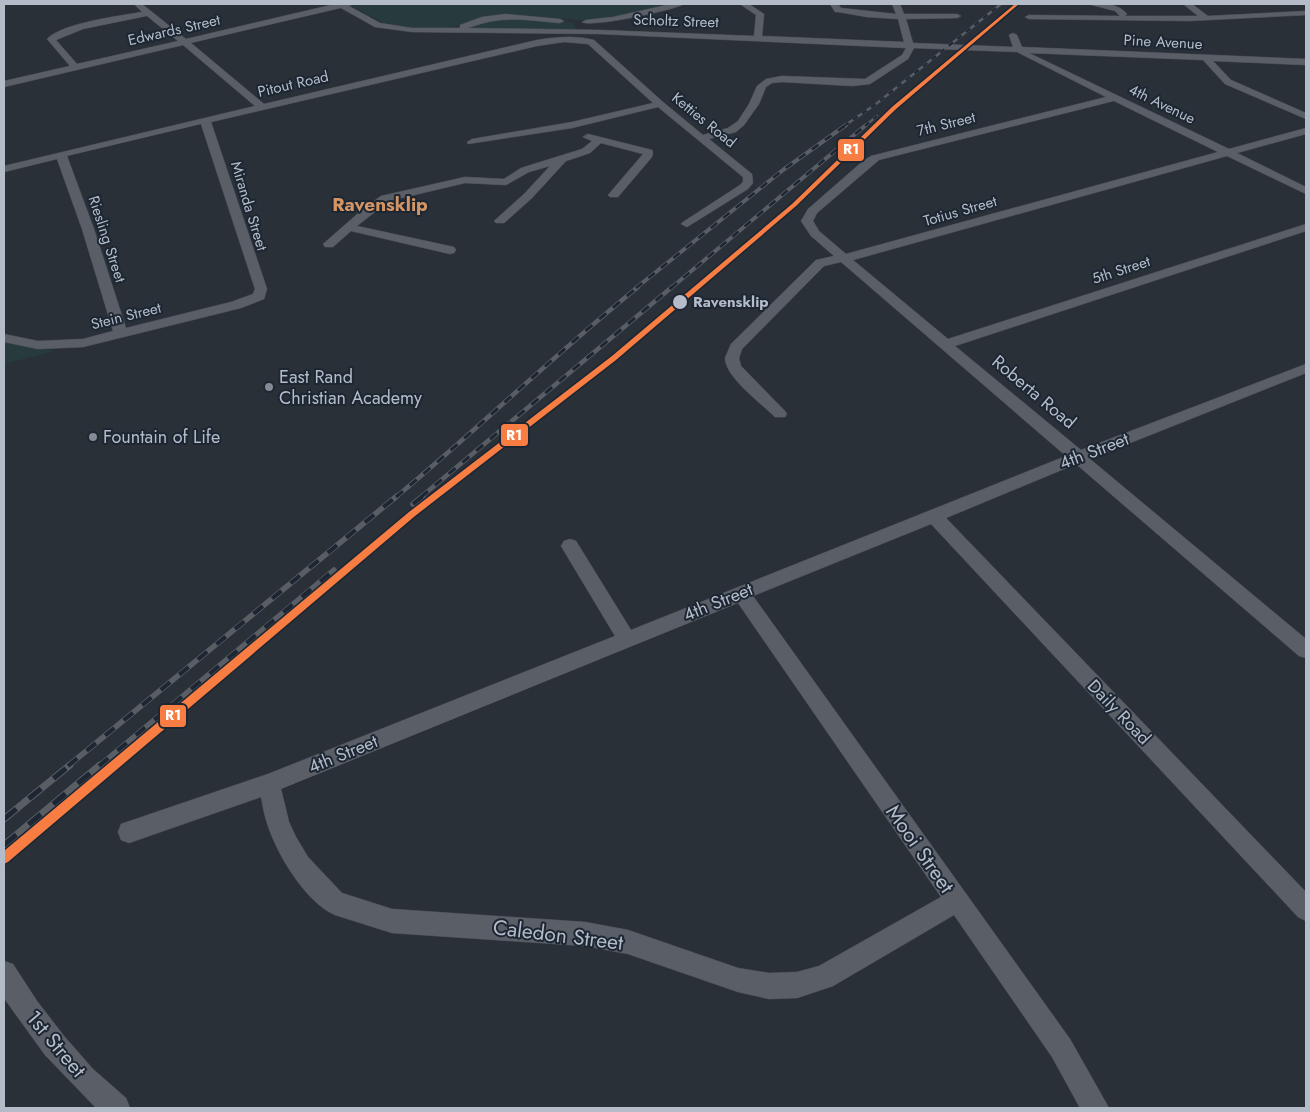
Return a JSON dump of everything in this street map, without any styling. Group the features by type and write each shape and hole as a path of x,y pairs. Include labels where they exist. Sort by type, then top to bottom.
{"street":[{"path":"138,4 185,41 262,107"},
{"name":"Scholtz Street","path":"344,4 374,23 388,28 420,31 600,32 1018,49"},
{"name":"Edwards Street","path":"4,84 344,4"},
{"path":"456,30 485,18 505,16 574,22 607,20 680,4"},
{"path":"744,4 760,14 758,38"},
{"path":"834,4 836,8 844,11 901,16 957,16"},
{"path":"702,138 732,130 741,123 766,82 782,79 852,83 868,82 874,79 905,57 909,51 910,44 896,4"},
{"path":"1092,4 1118,9 1126,18"},
{"path":"1187,4 1206,18"},
{"path":"1299,4 1306,9"},
{"path":"1254,6 1270,15"},
{"path":"75,67 52,41 53,36 68,30 148,12"},
{"path":"1029,17 1206,18 1306,14"},
{"path":"592,42 600,32"},
{"path":"1013,35 1018,49"},
{"name":"Pitout Road","path":"4,169 537,43 570,40 592,42"},
{"name":"Ketties Road","path":"592,42 660,104 746,173 748,183 687,224"},
{"name":"Pine Avenue","path":"1018,49 1306,62"},
{"name":"4th Avenue","path":"1018,49 1028,56 1306,191"},
{"path":"1206,58 1228,82 1306,116"},
{"name":"7th Street","path":"808,221 812,211 875,158 1115,98"},
{"path":"472,142 544,131 660,104"},
{"name":"Miranda Street","path":"205,120 261,289 259,296 254,299"},
{"path":"597,120 585,132 589,137 635,147 648,152 648,155 614,195"},
{"name":"Totius Street","path":"780,414 737,372 732,363 732,356 736,347 816,266 826,260 865,254 1306,131"},
{"path":"329,244 380,201 391,196 465,180 506,182 518,173 589,150 599,140"},
{"name":"Riesling Street","path":"61,154 85,221 121,334"},
{"path":"500,221 528,196 562,158"},
{"name":"Roberta Road","path":"808,221 815,233 844,258 1306,650"},
{"path":"348,227 450,250"},
{"name":"5th Street","path":"947,344 1306,228"},
{"name":"Stein Street","path":"4,338 50,345 83,343 254,299"},
{"name":"4th Street","path":"129,832 269,784 626,638 1079,457 1301,375"},
{"name":"Daily Road","path":"933,516 1306,909"},
{"path":"570,546 626,638"},
{"name":"Mooi Street","path":"741,592 956,901 1061,1048 1095,1108"},
{"name":"Caledon Street","path":"269,784 278,824 288,845 305,871 335,903 392,921 585,934 628,942 738,980 769,986 796,985 824,977 956,901"},
{"name":"1st Street","path":"4,973 44,1034 97,1092 116,1108"}],"green space":[{"path":"362,4 676,4 610,19 583,20 497,14 450,28 413,28 384,23 352,6"},
{"path":"507,17 574,23 576,29 462,29 495,18"},
{"path":"4,340 55,351 4,364"}],"railway":[{"path":"844,126 876,104 1001,4"},
{"path":"875,126 1017,4"},
{"path":"865,126 877,116"},
{"path":"636,288 783,170 846,125"},
{"path":"671,288 866,125"},
{"path":"696,288 794,205 876,125"},
{"path":"396,497 638,287"},
{"path":"421,497 672,287"},
{"path":"434,497 614,358 697,287"},
{"path":"68,766 397,496"},
{"path":"413,504 423,496"},
{"path":"113,766 435,496"},
{"path":"99,766 334,570"},
{"path":"4,819 70,765"},
{"path":"4,845 100,765"},
{"path":"4,858 115,765"}],"transit line":[{"name":"R1","path":"4,858 412,514 614,358 794,205 894,108 1017,4"}],"place":[{"name":"Ravensklip","path":"680,302"},
{"name":"East Rand Christian Academy","path":"269,387"},
{"name":"Fountain of Life","path":"93,437"}],"district":[{"name":"Ravensklip","path":"380,204"}]}
